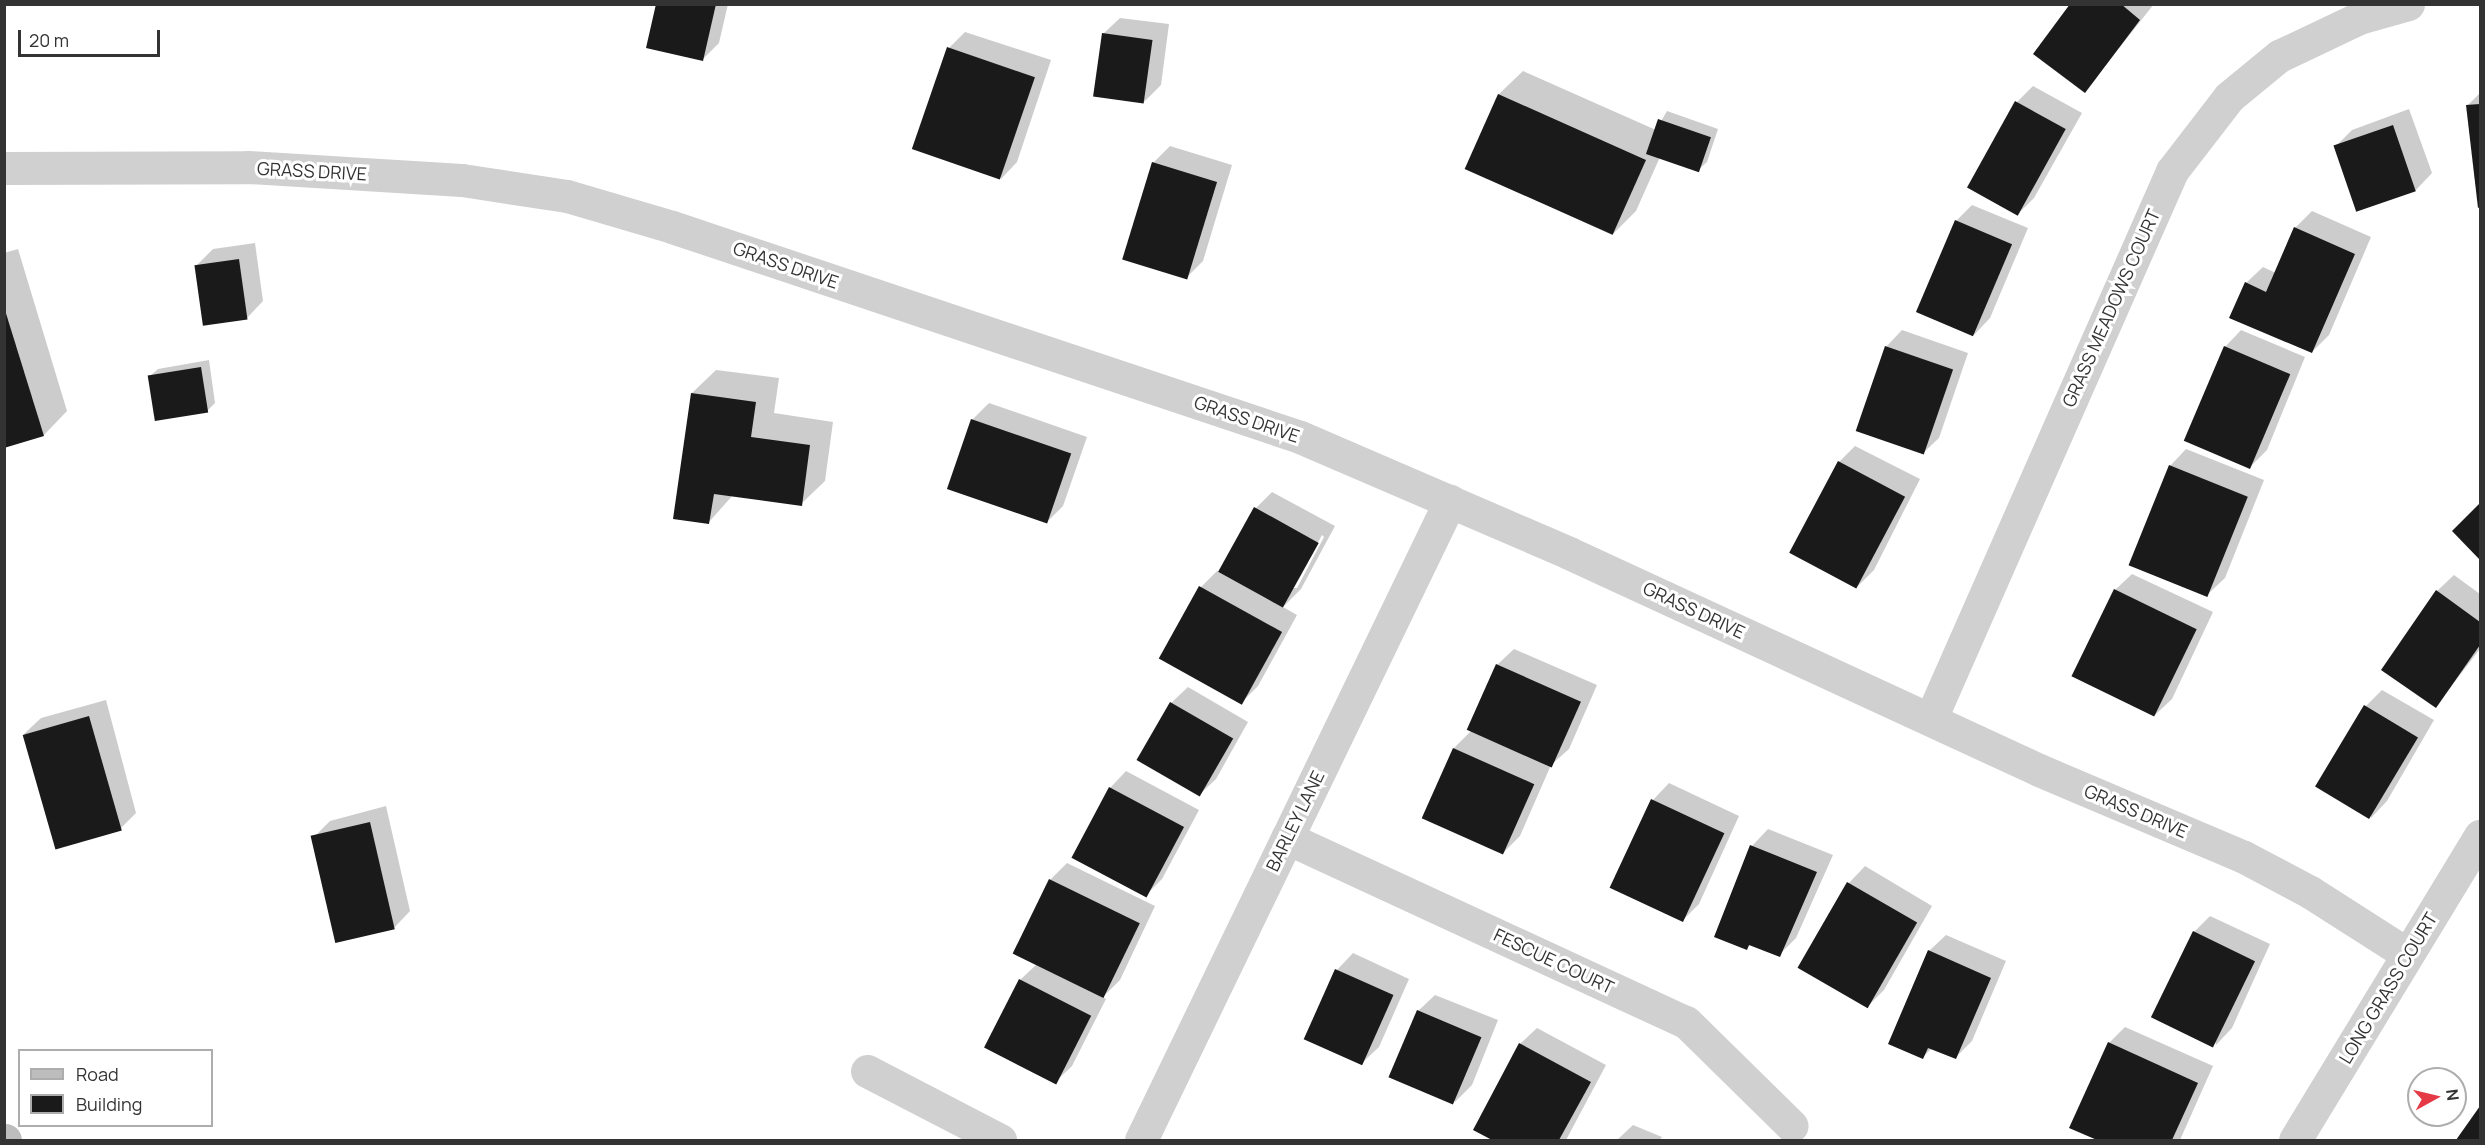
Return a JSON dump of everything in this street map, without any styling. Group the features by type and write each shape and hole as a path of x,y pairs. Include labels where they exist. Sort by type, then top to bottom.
{"street":[{"name":"GRASS MEADOWS COURT","path":"1931,718 2172,171 2229,97 2279,56 2359,18 2408,4"},
{"name":"GRASS DRIVE","path":"4,168 248,167 462,180 567,196 684,230 1300,437 1450,501 1931,718 2039,770 2244,857 2310,892 2407,954"},
{"name":"BARLEY LANE","path":"1141,1140 1450,501"},
{"name":"LONG GRASS COURT","path":"2295,1140 2481,836"},
{"name":"FESCUE COURT","path":"1287,838 1686,1022 1792,1126"},
{"path":"867,1071 1000,1140"}],"building":[{"path":"656,4 716,4 703,61 646,48"},
{"path":"2070,4 2121,4 2140,20 2085,93 2033,54"},
{"path":"1102,33 1153,40 1144,103 1093,96"},
{"path":"947,47 1035,77 1000,179 912,149"},
{"path":"1498,94 1646,160 1613,235 1465,169"},
{"path":"2015,101 2066,129 2018,216 1967,188"},
{"path":"2480,104 2480,207 2478,208 2466,105"},
{"path":"1658,119 1711,137 1699,172 1646,154"},
{"path":"2393,125 2416,191 2356,212 2333,146"},
{"path":"1152,162 1217,182 1187,279 1122,260"},
{"path":"1955,220 2012,244 1973,336 1916,312"},
{"path":"2294,227 2355,254 2312,353 2229,318 2245,282 2266,292"},
{"path":"239,259 247,319 203,326 194,265"},
{"path":"4,307 44,436 4,448"},
{"path":"1885,346 1953,369 1924,455 1856,431"},
{"path":"2224,346 2290,374 2250,469 2184,441"},
{"path":"201,367 208,412 155,421 148,375"},
{"path":"691,393 756,402 751,437 810,445 802,506 714,494 709,524 673,519"},
{"path":"971,419 1071,454 1047,523 947,489"},
{"path":"1838,461 1905,497 1856,589 1789,553"},
{"path":"2169,465 2248,497 2207,597 2129,565"},
{"path":"2480,503 2480,560 2452,531"},
{"path":"1254,507 1319,543 1283,608 1218,572"},
{"path":"1199,586 1282,632 1242,705 1159,659"},
{"path":"2114,589 2197,629 2154,717 2071,676"},
{"path":"2436,590 2480,622 2480,645 2436,708 2381,670"},
{"path":"1496,664 1581,702 1552,768 1467,730"},
{"path":"1170,702 1233,738 1200,797 1136,760"},
{"path":"2364,705 2418,737 2369,819 2315,786"},
{"path":"89,716 122,830 55,849 23,735"},
{"path":"1453,748 1534,784 1503,855 1422,818"},
{"path":"1109,787 1184,827 1146,898 1071,858"},
{"path":"1651,799 1724,833 1683,922 1610,888"},
{"path":"370,822 395,929 335,943 311,836"},
{"path":"1750,845 1817,872 1780,957 1749,945 1747,950 1714,937"},
{"path":"1049,879 1140,923 1103,998 1013,954"},
{"path":"1847,882 1917,922 1868,1008 1798,968"},
{"path":"2193,931 2255,961 2213,1048 2151,1017"},
{"path":"1928,950 1991,978 1956,1059 1928,1048 1923,1059 1888,1044"},
{"path":"1335,969 1393,995 1362,1065 1304,1039"},
{"path":"1019,979 1091,1016 1056,1084 984,1048"},
{"path":"1417,1010 1481,1037 1453,1105 1388,1077"},
{"path":"2108,1042 2198,1083 2172,1140 2097,1140 2069,1128"},
{"path":"1519,1043 1591,1082 1559,1140 1492,1140 1473,1130"},
{"path":"2480,1106 2480,1140 2456,1140"}]}
